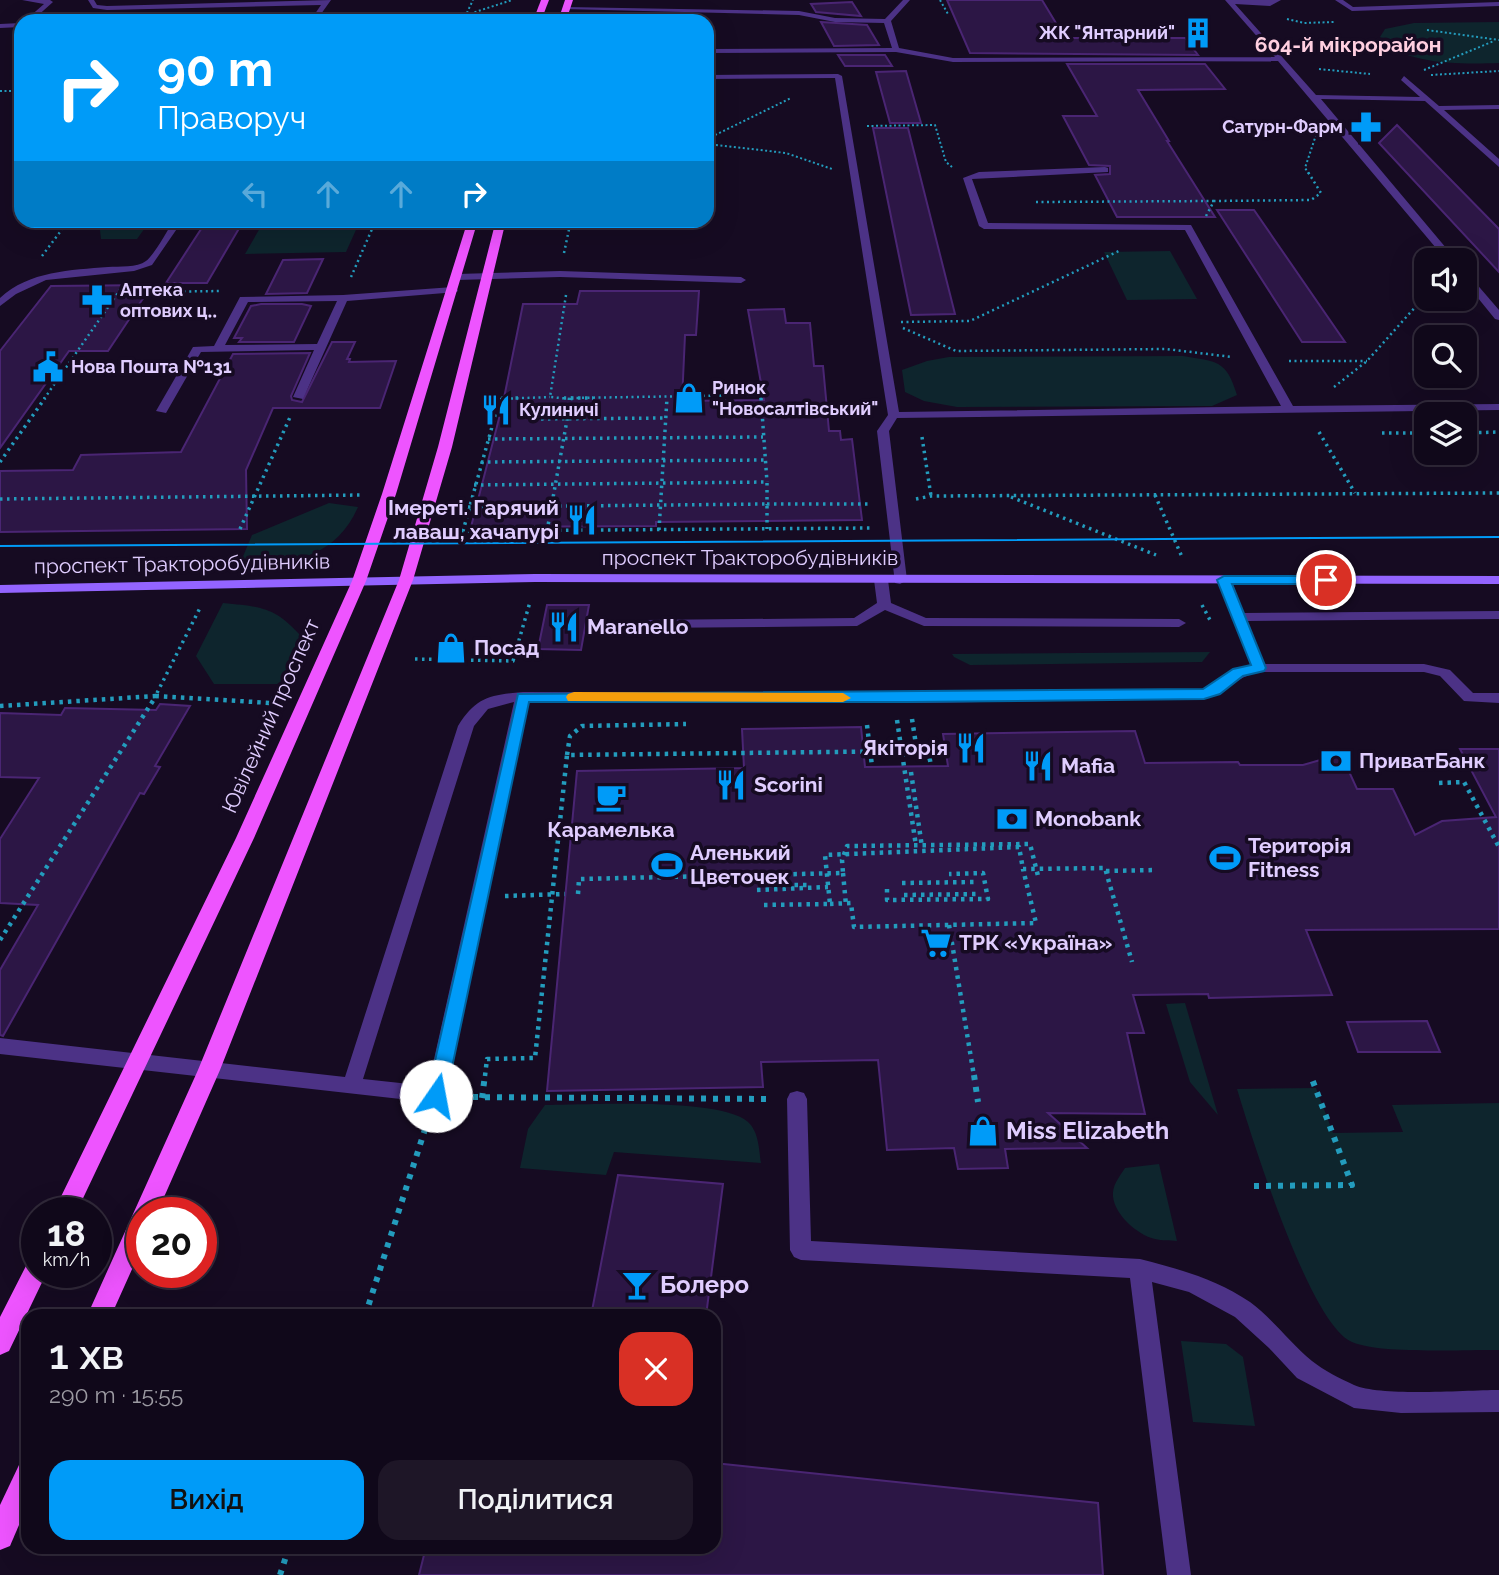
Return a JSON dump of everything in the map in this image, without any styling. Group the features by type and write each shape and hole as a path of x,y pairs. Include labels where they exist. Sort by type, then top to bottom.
{"main road":[{"path":"564,14 569,0"},
{"name":"Ювілейний проспект","path":"72,1197 245,838 359,581 471,228"},
{"path":"152,1197 209,1070 407,580 445,447 499,228"},
{"name":"проспект Тракторобудівників","path":"0,589 576,577 1499,580"},
{"path":"102,1309 126,1256"},
{"path":"0,1343 27,1288"},
{"path":"0,1536 21,1490"}],"lane":[{"path":"27,0 52,1"},
{"path":"91,0 95,7 107,8 327,1"},
{"path":"643,14 646,0"},
{"path":"701,12 709,0"},
{"path":"566,9 799,13 835,20 887,21 907,0"},
{"path":"1229,1 1270,4 1278,0"},
{"path":"1338,0 1352,9 1499,4"},
{"path":"36,14 52,1"},
{"path":"1229,1 1441,248"},
{"path":"887,21 896,50"},
{"path":"714,51 896,50 953,60 1284,62"},
{"path":"714,77 838,76 894,415 883,431 900,580"},
{"path":"1404,78 1499,164"},
{"path":"1314,97 1427,99"},
{"path":"1437,107 1499,107"},
{"path":"1105,170 979,175 967,178 984,226 1188,228 1289,410"},
{"path":"0,303 5,292 43,278 134,268 149,263 173,228"},
{"path":"218,349 244,299 343,298 455,283 486,276 560,274 741,280"},
{"path":"1477,290 1499,317"},
{"path":"299,397 343,298"},
{"path":"162,411 197,349 321,347"},
{"path":"894,415 1499,407"},
{"path":"881,580 884,606"},
{"path":"1224,580 1259,668"},
{"path":"884,606 924,622 1179,623"},
{"path":"645,624 857,622 884,606"},
{"path":"1238,617 1499,615"},
{"path":"351,1086 466,726 475,709 487,701 523,697 1191,695 1214,690 1238,672 1259,668 1424,668 1445,673 1469,698 1499,698"},
{"path":"0,1046 436,1096 523,697"},
{"path":"797,1100 801,1250 1140,1269 1192,1283 1222,1297 1243,1310 1276,1339 1305,1370 1354,1397 1401,1402 1499,1401"},
{"path":"1140,1269 1179,1575"}],"path":[{"path":"469,14 512,0"},
{"path":"940,0 948,14"},
{"path":"1418,28 1498,40"},
{"path":"1404,78 1498,40"},
{"path":"1284,62 1404,78 1464,71 1499,71"},
{"path":"714,138 838,76"},
{"path":"856,126 934,125 946,162 967,178"},
{"path":"714,142 806,156 837,171 859,201"},
{"path":"1028,202 1214,201"},
{"path":"43,278 39,260 63,228"},
{"path":"343,298 373,228"},
{"path":"550,397 569,280 560,274 569,228"},
{"path":"0,461 124,285"},
{"path":"901,327 956,351 1166,349 1262,360 1367,361 1414,308"},
{"path":"760,381 767,482 767,529"},
{"path":"761,395 500,398 468,507 464,531 874,528 872,504"},
{"path":"240,529 299,397"},
{"path":"547,531 571,397"},
{"path":"659,530 667,397"},
{"path":"1306,410 1356,494"},
{"path":"534,419 665,418"},
{"path":"1477,433 1499,432"},
{"path":"1373,433 1414,433"},
{"path":"1306,434 1333,434"},
{"path":"488,439 763,437"},
{"path":"931,496 920,437 934,437"},
{"path":"481,462 765,460"},
{"path":"474,485 767,482"},
{"path":"468,507 891,504 931,496 1499,493"},
{"path":"0,499 367,495"},
{"path":"1155,495 1184,560"},
{"path":"1009,496 1166,560"},
{"path":"415,660 513,661 530,602"},
{"path":"0,940 156,696 202,605"},
{"path":"0,706 156,696 271,703 291,666"},
{"path":"862,719 872,719"},
{"path":"890,719 912,719 917,751"},
{"path":"897,719 916,846"},
{"path":"482,1098 487,1059 536,1058 570,736 582,726 690,724"},
{"path":"867,725 872,766"},
{"path":"567,755 928,751 931,765"},
{"path":"911,772 922,851"},
{"path":"1439,783 1464,782 1499,847"},
{"path":"846,905 842,860 847,846 1030,844 1038,876"},
{"path":"764,905 830,904 851,903 853,927 1036,923 1019,848 825,855 830,904"},
{"path":"1023,869 1105,868 1132,962"},
{"path":"1106,871 1157,870"},
{"path":"1114,873 1147,872"},
{"path":"578,894 579,879 843,873"},
{"path":"887,889 887,900 988,898 983,873 949,874"},
{"path":"903,883 975,882"},
{"path":"769,886 811,885"},
{"path":"757,890 828,887"},
{"path":"526,896 565,894"},
{"path":"904,895 977,894"},
{"path":"948,932 977,1103 949,925"},
{"path":"1254,1186 1352,1185 1312,1079"},
{"path":"367,1309 436,1096 797,1100"},
{"path":"280,1575 287,1554"}],"shaded area":[{"path":"1499,22 1499,63 1452,63 1419,58 1390,46 1380,37 1385,29 1414,23"},
{"path":"100,228 145,228 137,239 101,239"},
{"path":"260,228 357,228 346,252 245,254"},
{"path":"1170,251 1197,299 1127,300 1104,252"},
{"path":"1183,356 1219,364 1229,375 1237,395 1212,406 957,407 924,401 905,392 902,370 949,357"},
{"path":"329,503 358,507 349,524 324,548 292,561 239,566 252,535"},
{"path":"223,603 274,613 301,636 296,656 280,684 214,684 196,656"},
{"path":"1210,652 1202,662 970,665 952,654"},
{"path":"1185,1003 1218,1115 1190,1082 1166,1004"},
{"path":"1316,1088 1333,1133 1403,1132 1392,1105 1499,1103 1499,1350 1380,1348 1350,1341 1334,1326 1317,1299 1283,1225 1237,1089"},
{"path":"651,1104 711,1109 733,1114 752,1126 758,1141 761,1163 614,1152 606,1175 520,1168 528,1129 545,1105"},
{"path":"1159,1164 1177,1241 1158,1240 1133,1228 1121,1215 1113,1200 1115,1186 1125,1168"},
{"path":"1181,1341 1226,1344 1243,1357 1255,1426 1193,1422"}],"building":[{"path":"947,0 1042,0 1065,38 1185,38 1198,55 970,53"},
{"path":"852,2 861,16 816,12 811,4"},
{"path":"821,22 867,25 879,45 834,46"},
{"path":"838,55 885,55 892,66 845,66"},
{"path":"1067,64 1205,64 1225,89 1138,90 1215,217 1117,217 1095,175 1110,174 1110,166 1089,165 1063,116 1097,116"},
{"path":"906,71 921,123 890,123 876,72"},
{"path":"1397,125 1499,229 1499,272 1477,248 1379,143"},
{"path":"873,128 908,128 955,314 911,315"},
{"path":"1217,210 1254,210 1345,342 1302,342"},
{"path":"202,228 239,228 207,283 166,283"},
{"path":"323,259 307,293 266,294 283,260"},
{"path":"152,285 108,351 69,351 0,448 0,351 51,286"},
{"name":"Ринок \"Новосалтівський\"","path":"580,291 699,291 696,335 685,335 682,401 764,400 748,310 784,309 786,323 810,323 814,366 823,366 829,431 840,431 841,440 852,439 862,520 656,522 656,526 471,527 503,403 523,304 577,304"},
{"path":"251,306 311,306 294,342 239,342 242,338 234,338"},
{"path":"332,342 355,342 347,359 350,359 349,362 396,361 380,408 273,408 246,470 247,529 0,532 0,471 73,470 81,455 181,452 233,354 310,353 291,396 292,400 302,402"},
{"name":"Maranello","path":"547,605 589,605 581,650 538,649"},
{"path":"160,704 190,706 155,766 160,767 144,794 140,793 3,1036 0,1035 0,970 38,905 0,903 0,839 39,778 0,777 0,713 61,715 65,708 156,710"},
{"name":"ТРК «Україна»","path":"861,727 865,767 948,766 943,734 1135,731 1145,763 1238,762 1240,765 1303,765 1341,754 1357,789 1393,789 1415,835 1442,821 1496,817 1460,749 1499,749 1499,929 1306,930 1332,995 1209,998 1208,994 1133,995 1144,1033 1127,1033 1145,1114 1048,1113 1087,1148 1005,1149 1008,1168 958,1169 954,1148 887,1150 878,1060 761,1062 763,1087 547,1091 577,771 744,768 742,729"},
{"path":"1427,1021 1440,1052 1358,1052 1347,1022"},
{"path":"618,1175 723,1184 707,1309 592,1309"},
{"path":"721,1464 1098,1503 1103,1575 419,1575 424,1554 721,1554"}],"tram line":[{"path":"0,546 1499,537"}],"slow traffic":[{"path":"574,697 843,698"}],"place":[{"name":"ЖК \"Янтарний\"","path":"1198,33"},
{"name":"Сатурн-Фарм","path":"1366,127"},
{"name":"Аптека оптових ц‥","path":"97,300"},
{"name":"Нова Пошта №131","path":"48,367"},
{"name":"Ринок \"Новосалтівський\"","path":"689,398"},
{"name":"Кулиничі","path":"496,410"},
{"name":"Імереті. Гарячий лаваш, хачапурі","path":"582,520"},
{"name":"Maranello","path":"564,627"},
{"name":"Посад","path":"451,648"},
{"name":"Якіторія","path":"971,748"},
{"name":"ПриватБанк","path":"1336,761"},
{"name":"Mafia","path":"1038,766"},
{"name":"Scorini","path":"731,785"},
{"name":"Карамелька","path":"611,797"},
{"name":"Monobank","path":"1012,819"},
{"name":"Територія Fitness","path":"1225,858"},
{"name":"Аленький Цветочек","path":"667,865"},
{"name":"ТРК «Україна»","path":"936,943"},
{"name":"Miss Elizabeth","path":"983,1131"},
{"name":"Болеро","path":"637,1285"}],"district":[{"name":"604-й мікрорайон","path":"1348,45"}],"route":[{"path":"436,1096 523,697 908,698 1204,694 1238,672 1259,668 1224,580 1326,580"}]}
